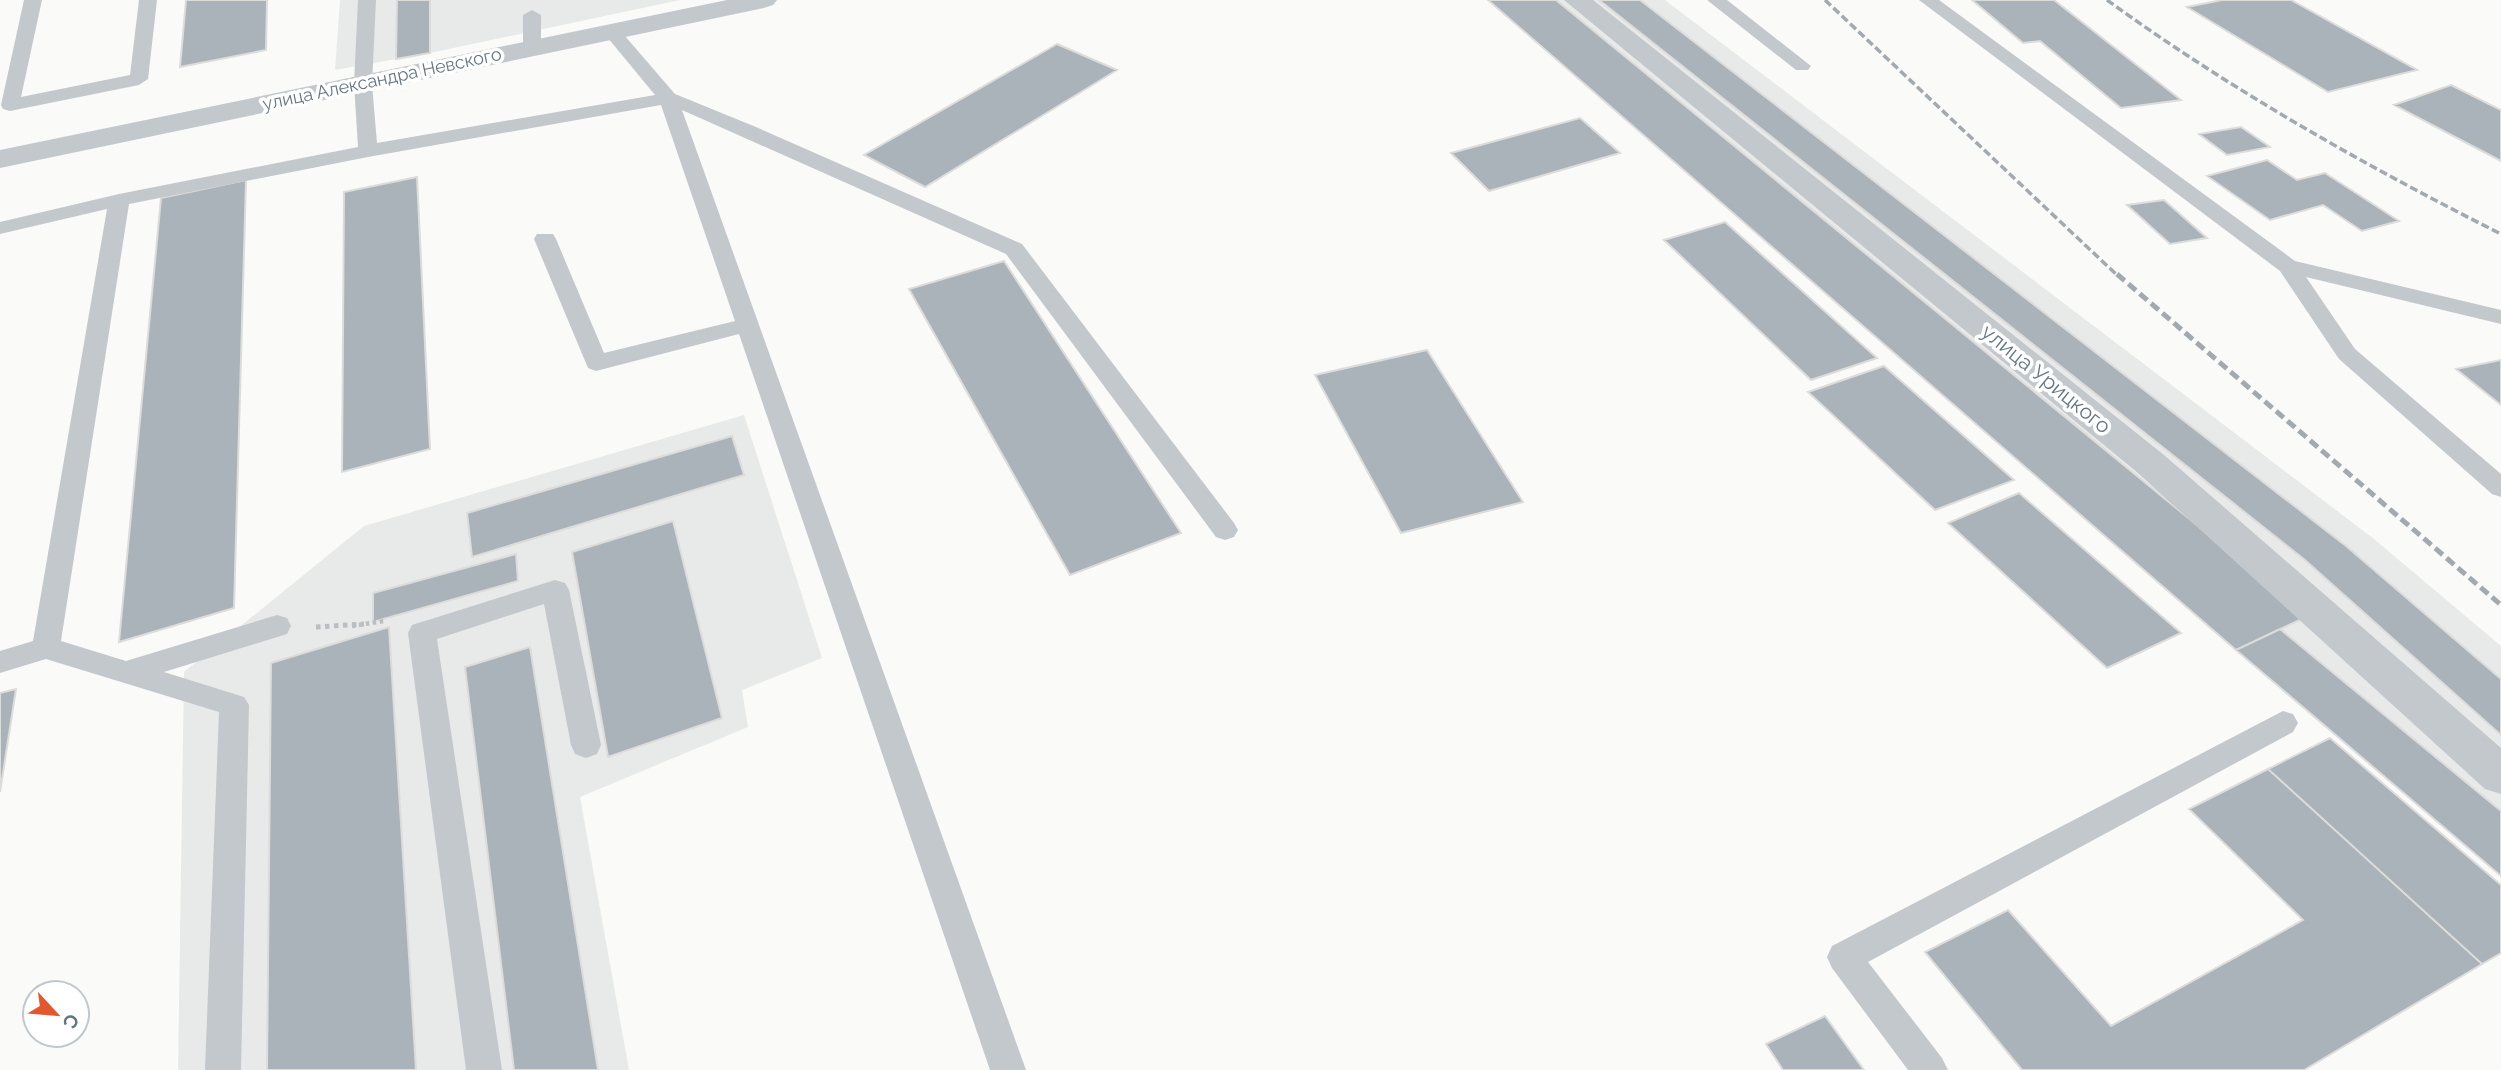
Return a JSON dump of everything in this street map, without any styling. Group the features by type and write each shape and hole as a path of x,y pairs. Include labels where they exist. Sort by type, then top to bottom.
{"street":[{"name":"улица Александра Невского","path":"0,160 764,0"},
{"name":"улица Урицкого","path":"1577,0 2151,464 2323,614 2501,775"}],"lane":[{"path":"33,0 10,105 139,79 148,0"},
{"path":"367,0 363,84 368,150"},
{"path":"1716,0 1802,66"},
{"path":"1928,0 2288,265 2347,354 2501,488"},
{"path":"531,15 533,48"},
{"path":"612,32 668,98 1009,1070"},
{"path":"0,228 119,200 368,150 668,98 749,131 1014,249 1225,530"},
{"path":"46,648 119,200"},
{"path":"545,239 596,363 747,325"},
{"path":"2288,265 2501,317"},
{"path":"484,1070 422,632 555,590 586,745"},
{"path":"126,672 277,626"},
{"path":"0,662 46,648 234,705 223,1070"},
{"path":"1930,1070 1844,957 2283,723"}],"path":[{"path":"277,626 344,627 405,618 422,632"}],"shaded area":[{"path":"340,0 680,0 430,53 335,70"},
{"path":"1488,0 1665,0 2374,539 2501,646 2501,876"},
{"path":"744,415 822,658 742,690 748,727 580,797 629,1070 178,1070 184,672 364,526"}],"building":[{"path":"186,0 267,0 266,50 180,67"},
{"path":"397,0 430,0 430,53 396,59"},
{"path":"1488,0 1556,0 2308,616 2236,650"},
{"path":"1599,0 1640,0 2346,546 2501,679 2501,735 2305,560"},
{"path":"1972,0 2054,0 2181,100 2121,108 2040,41 2023,43"},
{"path":"2222,0 2291,0 2417,70 2328,92 2187,7"},
{"path":"1057,44 1117,70 925,187 864,155"},
{"path":"2451,85 2501,110 2501,161 2394,105"},
{"path":"1580,118 1620,153 1489,191 1451,153"},
{"path":"2241,127 2270,147 2227,155 2199,134"},
{"path":"2267,160 2297,180 2325,173 2399,221 2362,231 2323,205 2270,220 2207,176"},
{"path":"417,177 430,449 342,472 344,192"},
{"path":"246,180 234,608 119,642 161,198"},
{"path":"2164,200 2207,238 2170,244 2127,205"},
{"path":"1725,222 1877,358 1811,380 1664,240"},
{"path":"1004,261 1181,533 1070,575 909,289"},
{"path":"1427,350 1523,502 1401,533 1315,375"},
{"path":"2501,360 2501,405 2456,369"},
{"path":"1884,366 2014,480 1935,510 1808,392"},
{"path":"732,436 744,475 472,557 467,513"},
{"path":"2019,493 2181,633 2107,668 1948,523"},
{"path":"673,521 722,718 608,757 572,552"},
{"path":"516,554 518,581 373,622 373,593"},
{"path":"389,627 416,1070 267,1070 271,663"},
{"path":"2280,629 2501,811 2501,876 2236,650"},
{"path":"530,647 598,1070 514,1070 465,667"},
{"path":"16,689 0,792 0,693"},
{"path":"2330,738 2501,885 2501,953 2482,964 2268,769"},
{"path":"2268,769 2482,964 2304,1070 2022,1070 1925,952 2008,910 2111,1026 2303,920 2189,809"},
{"path":"1825,1016 1864,1070 1783,1070 1766,1044"}],"railway":[{"path":"1825,0 2118,276"},
{"path":"2107,0 2202,65 2299,125 2501,234"},
{"path":"2117,274 2501,605"}]}
